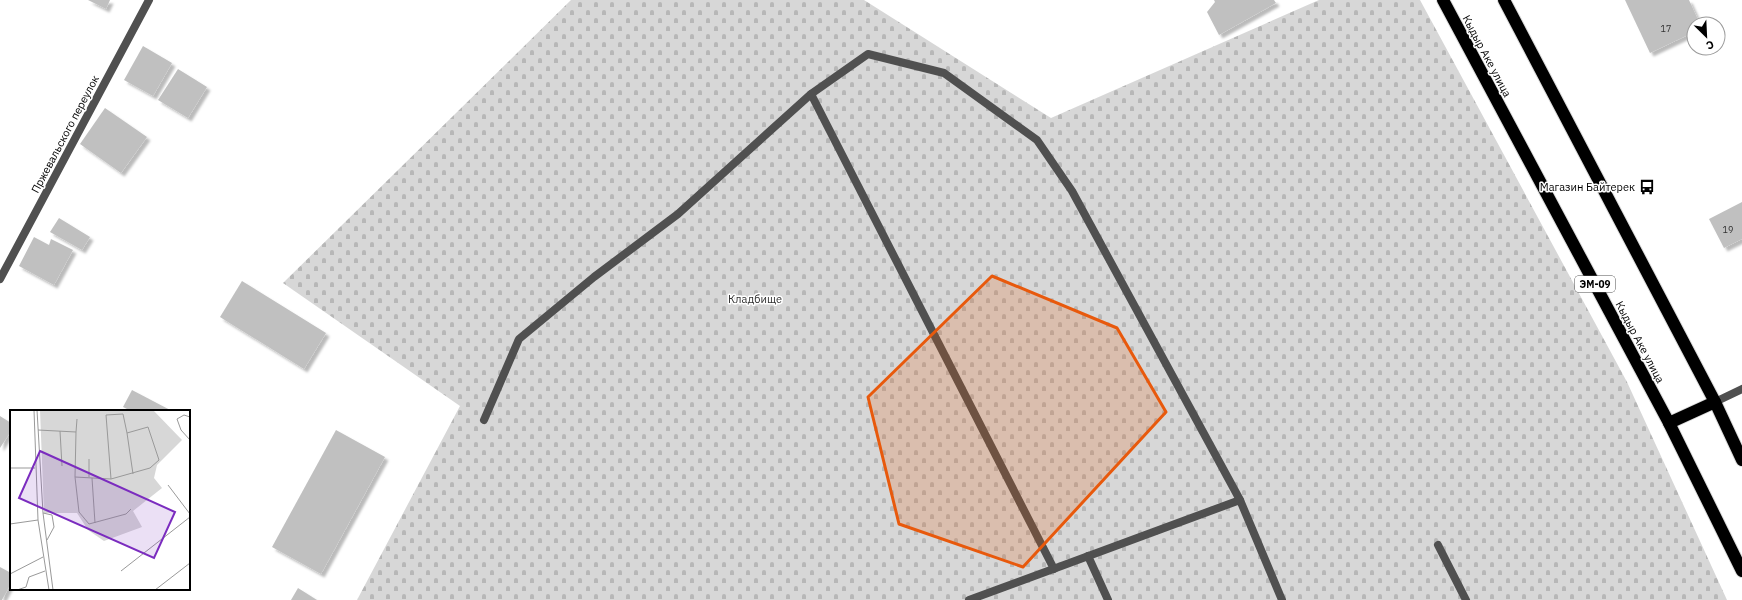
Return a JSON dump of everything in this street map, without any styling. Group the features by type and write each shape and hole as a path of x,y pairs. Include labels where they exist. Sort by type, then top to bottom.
{"highway":[{"name":"Кыдыр Аке улица","path":"1443,0 1669,423 1742,571"},
{"path":"1504,0 1715,402 1742,460"},
{"path":"1669,423 1715,402"}],"street":[{"name":"Пржевальского переулок","path":"0,279 149,0"},
{"path":"484,420 519,339 594,278 678,214 810,94 868,54 944,73 1037,140 1072,191 1240,500 1282,600"},
{"path":"810,94 1054,569"},
{"path":"1715,402 1742,390"},
{"path":"969,600 1240,500"},
{"path":"1438,545 1466,600"},
{"path":"1088,556 1108,600"}],"highlighted area":[{"path":"992,276 1117,328 1166,412 1023,567 899,524 868,397"}],"green space":[{"name":"Кладбище","path":"571,0 864,0 1051,118 1319,0 1420,0 1627,382 1727,600 357,600 460,406 283,283"}],"building":[{"path":"88,0 110,0 106,9"},
{"path":"1214,0 1274,0 1276,3 1219,35 1207,12 1215,2"},
{"path":"1625,0 1689,0 1696,16 1686,16 1686,36 1650,53"},
{"path":"143,46 172,63 153,96 124,80"},
{"path":"178,69 207,87 188,118 158,100"},
{"path":"105,108 147,137 121,173 80,144"},
{"path":"1742,202 1742,239 1724,248 1709,219"},
{"path":"59,218 90,237 82,250 50,232"},
{"path":"34,237 49,245 51,239 73,250 54,285 19,266"},
{"path":"242,281 326,333 304,369 220,317"},
{"path":"132,390 170,410 129,410 123,407"},
{"path":"0,416 10,422 10,433 0,448"},
{"path":"336,430 385,457 321,574 272,547"},
{"path":"0,567 10,572 10,585 2,600 0,600"},
{"path":"298,588 317,600 291,600"}],"place":[{"name":"Магазин Байтерек","path":"1647,187"}]}
